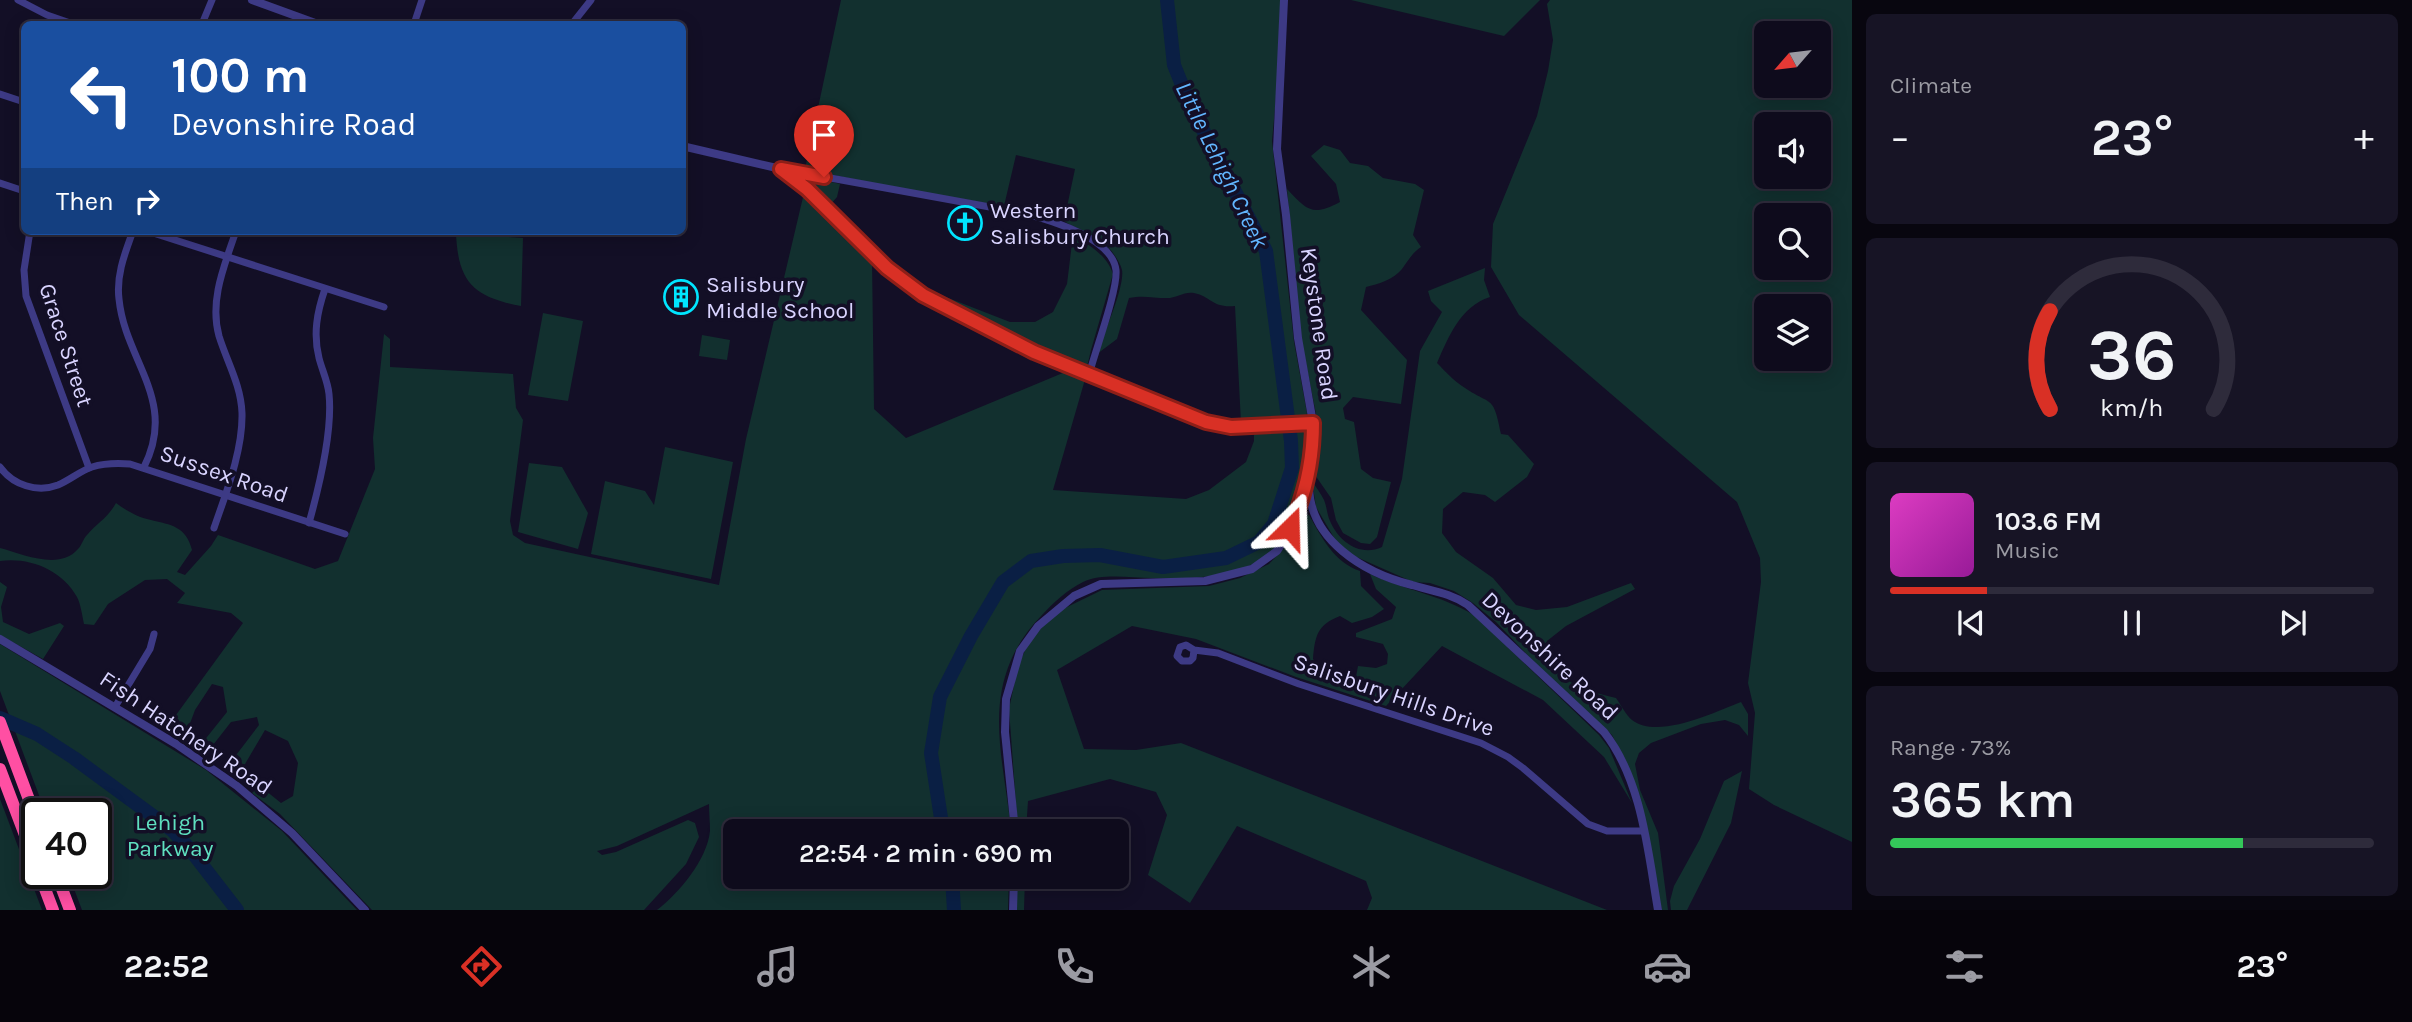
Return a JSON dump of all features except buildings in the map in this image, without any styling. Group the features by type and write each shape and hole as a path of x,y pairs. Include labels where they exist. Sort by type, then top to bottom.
{"highway":[{"path":"0,722 28,798"},
{"path":"0,769 21,825"},
{"path":"45,889 52,910"},
{"path":"62,889 70,910"}],"street":[{"path":"18,0 64,21"},
{"path":"203,21 212,0"},
{"path":"253,0 310,21"},
{"path":"415,21 422,0"},
{"path":"574,21 591,0"},
{"name":"Keystone Road","path":"1014,819 1005,732 1006,699 1020,651 1038,626 1074,596 1101,584 1205,581 1252,569 1277,551 1301,502 1309,474 1309,424 1277,149 1284,0"},
{"path":"0,94 21,101"},
{"path":"686,147 781,169 1023,213 1061,225 1102,247 1114,265 1115,281 1089,375"},
{"path":"781,169 807,189 910,287 1034,352 1206,422 1231,427 1309,424"},
{"path":"0,183 21,190"},
{"name":"Grace Street","path":"29,235 24,270 26,296 89,468"},
{"path":"132,235 119,276 118,299 155,408 156,433 144,467"},
{"path":"159,235 384,307"},
{"path":"214,528 239,448 242,415 239,388 219,337 215,312 218,288 235,235"},
{"path":"309,523 323,462 330,406 316,332 325,289"},
{"name":"Sussex Road","path":"89,468 119,463 144,467 345,534"},
{"path":"0,467 17,482 33,488 61,484 89,468"},
{"name":"Devonshire Road","path":"1309,474 1309,495 1318,521 1342,552 1400,581 1449,594 1468,604 1612,742 1626,772 1643,831 1658,910"},
{"path":"115,707 150,649 154,634"},
{"name":"Fish Hatchery Road","path":"0,639 204,763 251,797 292,832 365,910"},
{"name":"Salisbury Hills Drive","path":"1194,650 1218,653 1299,684 1481,743 1523,768 1588,824 1607,831 1643,831"},
{"path":"1013,910 1014,889"}],"green space":[{"path":"841,0 1282,0 1272,141 1294,342 1307,413 1305,419 1254,420 1241,423 1235,306 1217,304 1200,295 1191,293 1167,298 1129,298 1117,339 1097,354 1117,299 1122,270 1107,246 1064,221 1075,169 1016,155 1004,206 805,169"},
{"path":"1351,0 1540,0 1504,36"},
{"path":"1550,0 1852,0 1852,842 1774,805 1749,789 1755,713 1748,683 1761,582 1760,558 1737,502 1519,315 1491,267 1493,224 1537,116 1553,40 1547,4"},
{"path":"1324,145 1340,150 1350,163 1368,166 1383,178 1415,184 1424,190 1413,235 1421,247 1394,276 1366,287 1361,310 1407,360 1401,404 1353,397 1343,408 1345,419 1354,422 1361,469 1373,478 1391,482 1377,537 1370,544 1361,543 1343,533 1336,520 1331,498 1315,475 1317,419 1301,338 1287,189 1310,209 1323,209 1340,202 1336,184 1311,156"},
{"path":"805,176 840,184 837,197 829,206 805,181"},
{"path":"804,193 872,260 874,409 906,438 1070,370 1086,376 1053,490 1186,499 1209,490 1246,462 1254,441 1254,431 1308,429 1302,479 1291,515 1277,545 1261,560 1231,572 1199,577 1091,579 1061,597 1028,631 1008,668 1000,706 1000,742 1010,819 723,819 723,889 1009,889 1008,910 657,910 683,885 704,853 710,831 709,804 617,846 597,851 602,855 616,852 688,820 695,823 699,837 686,864 644,910 372,910 280,814 252,793 260,786 281,803 293,796 298,763 288,741 265,730 238,776 227,767 259,725 257,717 231,722 206,754 199,747 227,712 223,687 212,684 195,710 185,737 168,726 243,623 231,613 177,603 185,593 167,579 145,580 108,604 94,625 84,624 77,597 63,579 34,564 0,561 0,548 40,559 70,556 116,503 146,519 171,525 182,531 192,550 177,572 185,575 218,535 315,569 338,561 375,469 373,438 384,334 390,339 390,367 513,374 516,408 523,420 510,521 513,535 525,543 719,585 746,439"},
{"path":"456,235 523,238 521,306 491,298 472,285 465,276 457,250"},
{"path":"1073,235 1102,256 1113,274 1087,367 1082,368 1010,337 939,300 896,272 920,287 1010,322 1035,322 1053,312 1067,284"},
{"path":"1485,268 1484,280 1490,297 1463,315 1437,363 1459,384 1490,402 1496,412 1501,434 1508,435 1534,464 1527,477 1495,502 1485,495 1463,492 1443,509 1442,533 1456,552 1493,578 1516,605 1536,610 1567,607 1631,583 1635,589 1566,626 1547,641 1546,657 1569,681 1616,698 1632,720 1656,727 1671,726 1741,702 1748,714 1748,736 1739,725 1725,720 1701,724 1651,743 1639,753 1635,764 1640,790 1658,833 1668,910 1662,910 1624,758 1612,735 1473,603 1454,591 1430,583 1413,582 1352,555 1336,541 1316,507 1312,481 1324,500 1334,529 1345,541 1358,549 1374,550 1382,547 1402,479 1420,351 1442,312 1431,301 1428,291"},
{"path":"543,313 583,321 568,401 528,395"},
{"path":"702,335 730,340 727,360 699,356"},
{"path":"665,447 733,462 711,579 591,554 605,481 645,491 654,505"},
{"path":"529,463 562,467 588,513 578,549 518,532"},
{"path":"1309,515 1336,555 1360,571 1361,586 1384,609 1372,617 1352,623 1340,616 1322,627 1316,638 1313,659 1327,676 1355,682 1358,666 1376,668 1387,664 1388,654 1383,644 1356,637 1356,633 1392,619 1396,607 1376,589 1370,574 1449,602 1474,615 1599,735 1609,748 1632,803 1604,757 1543,700 1442,646 1386,706 1296,677 1196,639 1132,626 1057,670 1084,749 1136,750 1181,743 1607,910 1367,910 1372,898 1366,881 1237,826 1190,903 1148,875 1167,815 1156,792 1110,779 1028,801 1027,819 1017,819 1009,709 1018,666 1027,646 1042,627 1063,609 1102,590 1209,586 1240,578 1269,564 1286,546 1300,516"},
{"path":"0,582 7,587 1,607 3,622 29,634 60,623 64,626 43,659 0,635"},
{"name":"Lehigh Parkway","path":"0,644 206,770 282,831 357,910 82,910 74,889 112,889 112,798 40,798 0,691"},
{"path":"1742,771 1731,823 1687,910 1671,910 1670,901 1674,886 1700,839 1724,781"},
{"path":"0,799 21,854 21,889 34,889 42,910 0,910"},
{"path":"1017,889 1025,889 1024,910 1016,910"}],"waterway":[{"name":"Little Lehigh Creek","path":"941,819 931,753 940,697 971,636 1003,582 1031,561 1063,556 1100,555 1163,567 1226,558 1259,542 1274,524 1292,468 1291,441 1266,251 1190,105 1174,65 1167,0"},
{"name":"Little Lehigh Creek","path":"0,718 37,734 74,758 172,830 237,910"},
{"name":"Little Lehigh Creek","path":"953,889 954,910"}],"place":[{"name":"Western Salisbury Church","path":"965,223"},
{"name":"Salisbury Middle School","path":"681,297"}],"route":[{"path":"824,177 781,169 807,189 898,278 923,295 1034,352 1206,422 1231,427 1313,423 1309,474 1290,528"}]}
